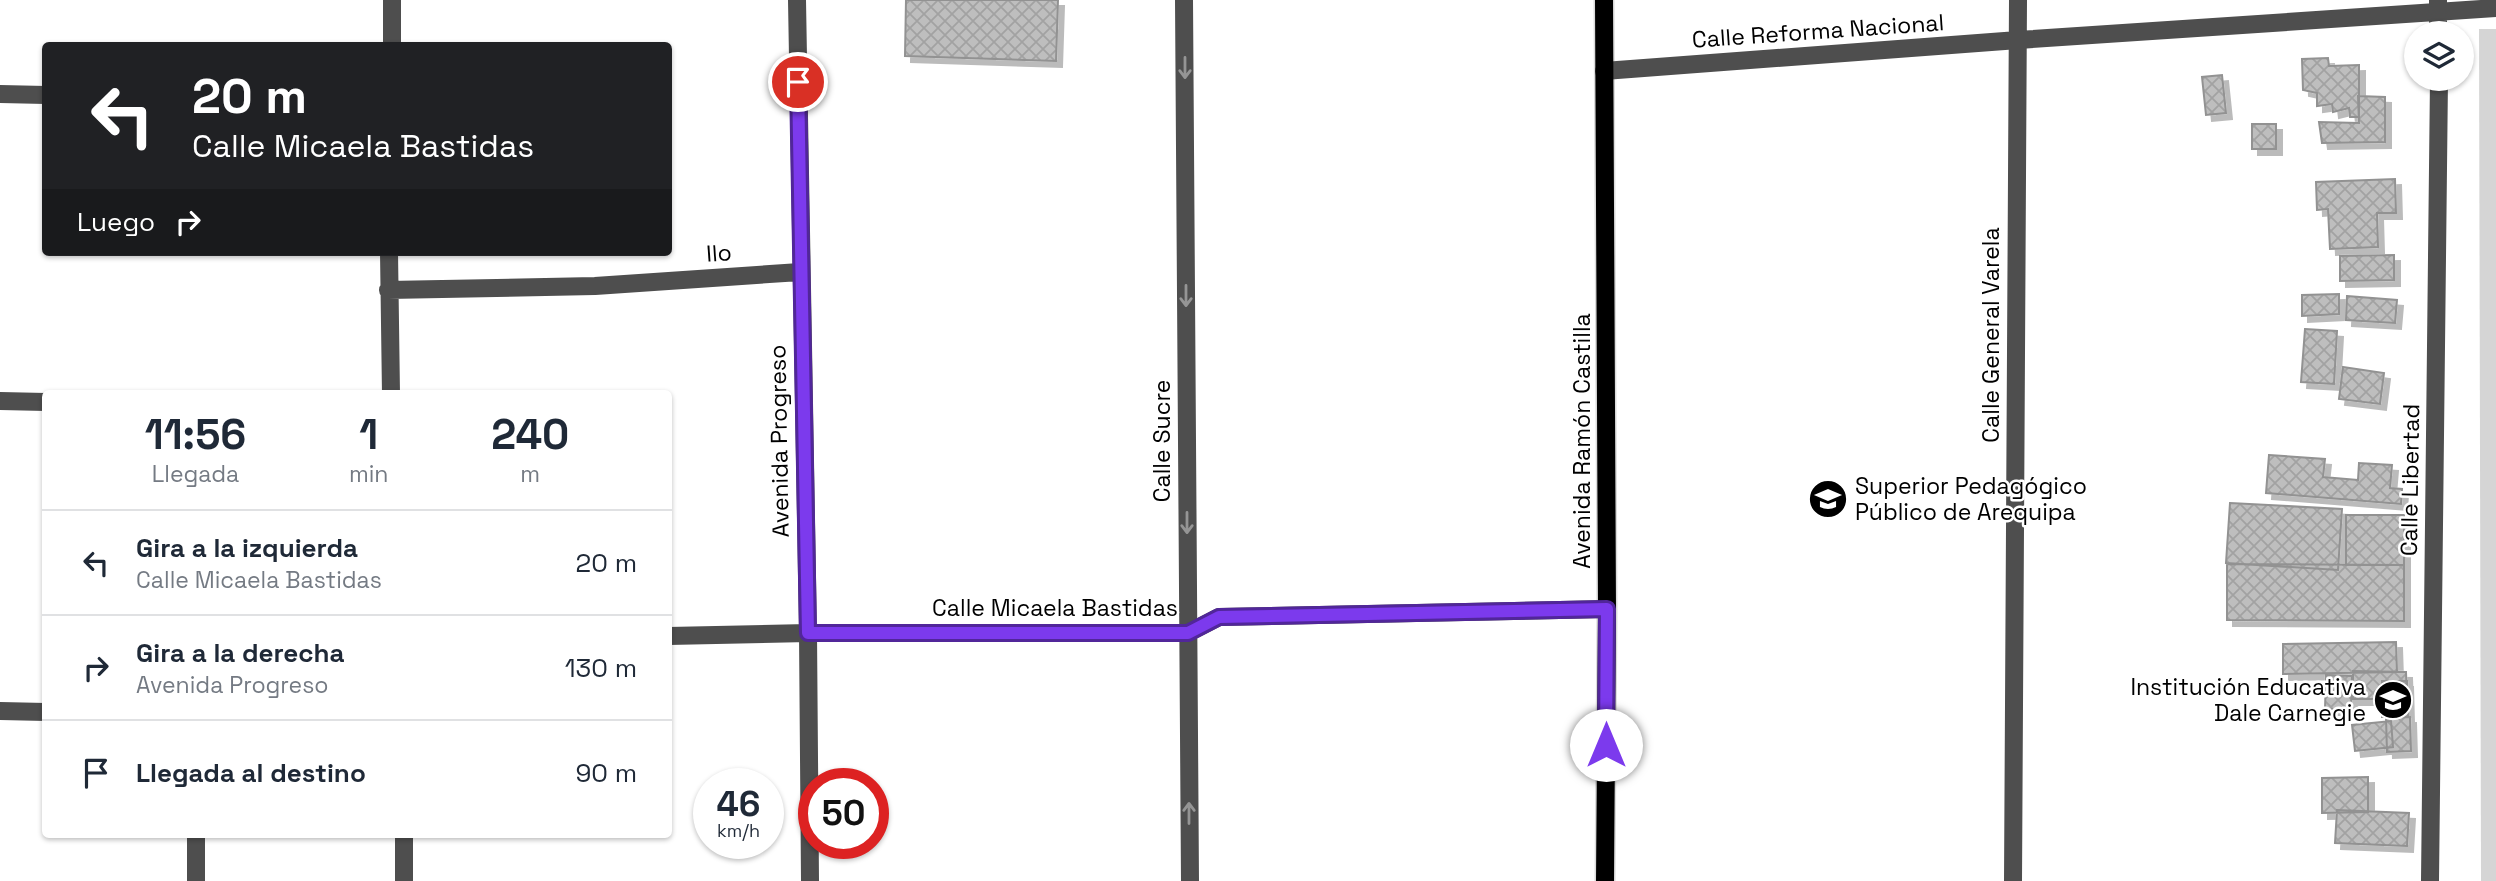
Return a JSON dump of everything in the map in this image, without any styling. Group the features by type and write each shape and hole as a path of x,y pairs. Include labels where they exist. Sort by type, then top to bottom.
{"main road":[{"name":"Avenida Ramón Castilla","path":"1604,0 1607,609 1605,881"}],"street":[{"path":"392,0 392,42"},
{"name":"Avenida Progreso","path":"797,0 810,881"},
{"name":"Calle Sucre","path":"1184,0 1190,881"},
{"name":"Calle General Varela","path":"2013,881 2018,0"},
{"name":"Calle Reforma Nacional","path":"1604,71 2438,7 2496,8"},
{"name":"Calle Libertad","path":"2430,881 2439,91"},
{"path":"0,94 42,95"},
{"path":"389,256 391,390"},
{"name":"Ilo","path":"388,290 595,286 800,272"},
{"path":"0,401 42,402"},
{"name":"Calle Micaela Bastidas","path":"672,636 808,633 1188,633 1219,617 1607,609"},
{"path":"0,710 42,712"},
{"path":"195,838 195,881"},
{"path":"404,838 404,881"}],"shaded area":[{"path":"2479,29 2496,29 2496,881 2481,881"}],"building":[{"path":"906,0 1058,0 1056,61 905,56"},
{"path":"2328,58 2329,66 2359,65 2359,117 2350,117 2349,108 2333,112 2332,104 2317,106 2317,93 2303,90 2302,59"},
{"path":"2222,75 2226,113 2206,115 2202,77"},
{"path":"2358,96 2385,97 2385,142 2322,143 2319,122 2359,123"},
{"path":"2252,124 2276,124 2276,149 2252,149"},
{"path":"2395,179 2396,213 2377,213 2378,247 2330,249 2328,209 2317,210 2316,182"},
{"path":"2394,255 2394,280 2340,281 2340,256"},
{"path":"2339,294 2339,314 2302,316 2302,295"},
{"path":"2347,296 2397,300 2395,323 2346,320"},
{"path":"2305,329 2337,331 2334,384 2301,382"},
{"path":"2343,367 2384,373 2380,404 2339,399"},
{"path":"2269,455 2325,459 2323,477 2358,480 2359,463 2392,465 2390,488 2402,489 2401,504 2266,493"},
{"path":"2230,503 2342,509 2338,570 2226,563"},
{"path":"2346,515 2404,515 2404,565 2346,565"},
{"path":"2227,564 2404,565 2404,621 2227,620"},
{"path":"2396,642 2397,672 2283,674 2283,644"},
{"path":"2353,671 2406,672 2407,699 2353,699"},
{"path":"2326,675 2352,676 2351,709 2325,709"},
{"path":"2382,681 2407,681 2408,717 2382,717"},
{"path":"2410,717 2411,751 2387,752 2386,718"},
{"path":"2391,721 2393,747 2355,751 2352,725"},
{"path":"2368,777 2368,812 2322,813 2322,778"},
{"path":"2337,810 2409,813 2407,846 2335,843"}],"place":[{"name":"Superior Pedagógico Público de Arequipa","path":"1828,499"},
{"name":"Institución Educativa Dale Carnegie","path":"2393,700"}],"route":[{"path":"798,82 808,633 1188,633 1219,617 1607,609 1606,745"}]}
